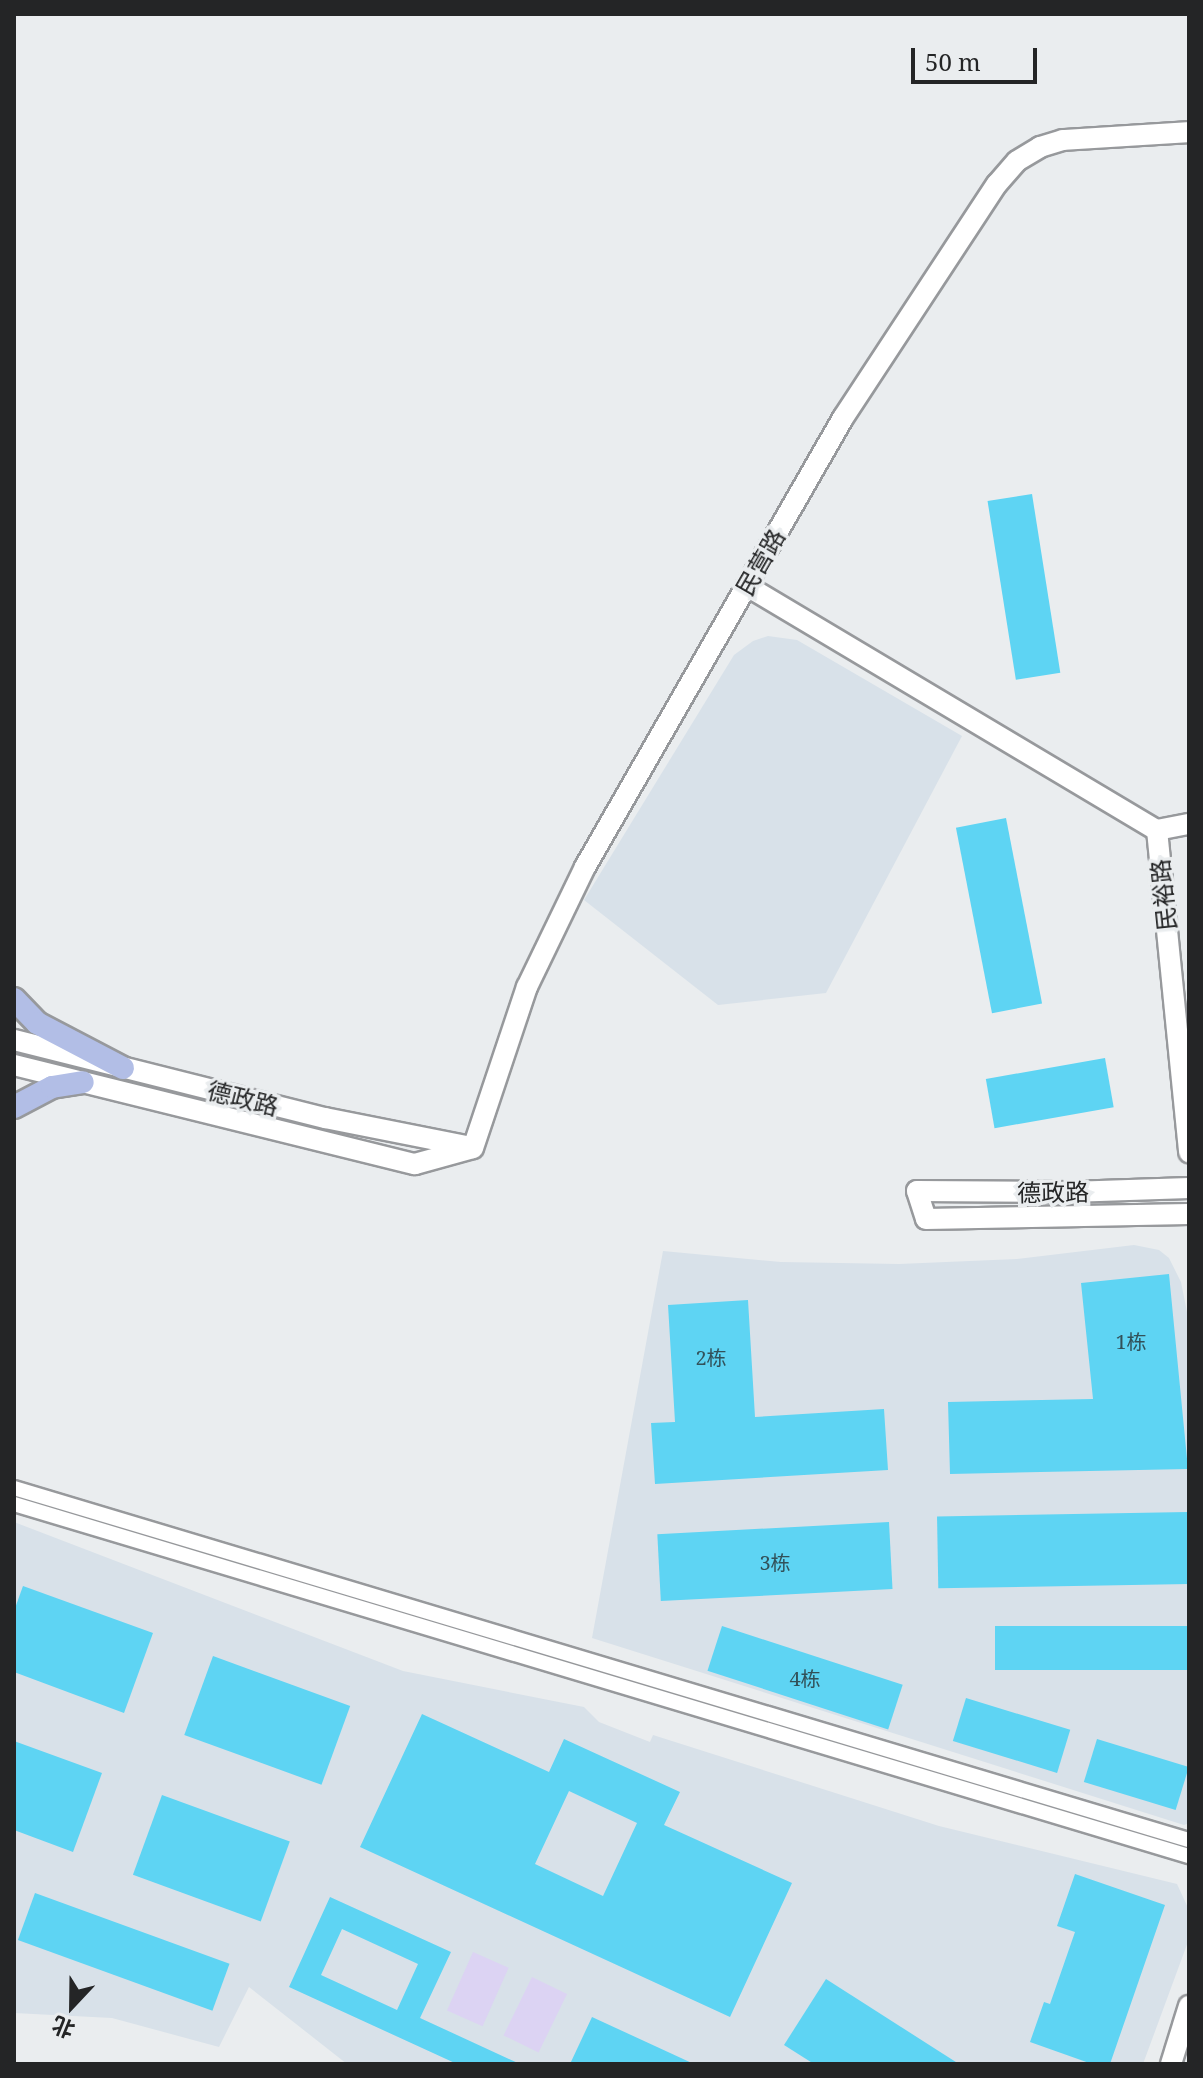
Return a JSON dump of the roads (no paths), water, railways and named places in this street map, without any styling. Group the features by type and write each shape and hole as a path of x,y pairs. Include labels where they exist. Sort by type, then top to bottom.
{"main road":[{"path":"14,999 37,1023 123,1068"},
{"path":"14,1107 41,1092 83,1082"}],"street":[{"name":"民营路","path":"473,1148 527,987 553,927 883,354 997,184 1017,161 1040,147 1063,140 1189,132"},
{"path":"747,586 1157,830 1189,824"},
{"name":"民裕路","path":"1157,830 1189,1152"},
{"name":"德政路","path":"14,1040 325,1118 473,1148"},
{"name":"德政路","path":"14,1065 415,1164 473,1148"},
{"name":"德政路","path":"1189,1188 1069,1192 917,1191 926,1219 1189,1212"},
{"path":"1189,1212 1189,1221"},
{"path":"14,1488 1189,1840"},
{"path":"14,1504 1189,1856"},
{"path":"1171,2064 1189,2006"}]}
